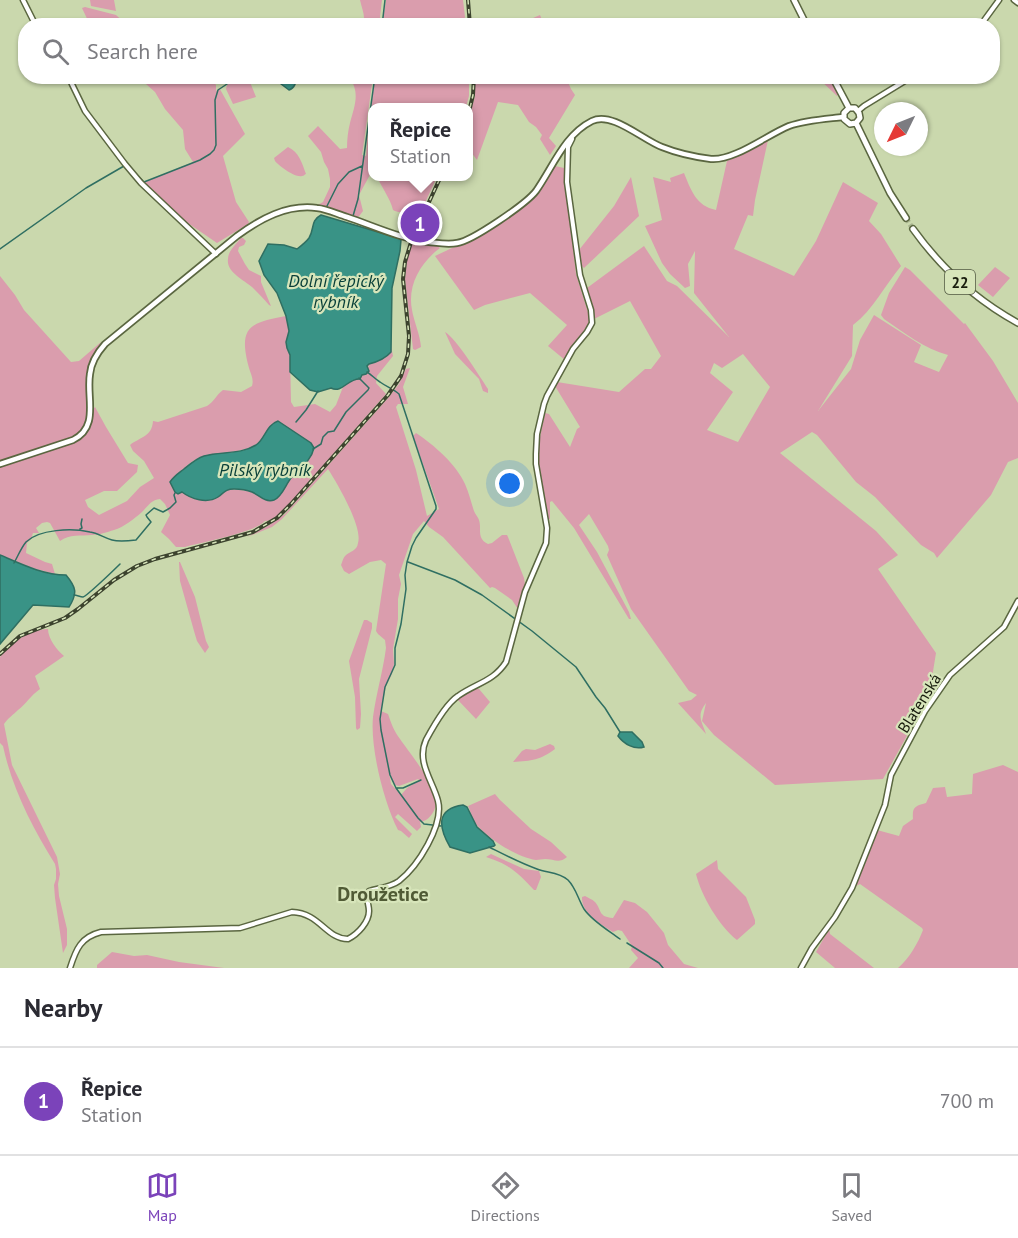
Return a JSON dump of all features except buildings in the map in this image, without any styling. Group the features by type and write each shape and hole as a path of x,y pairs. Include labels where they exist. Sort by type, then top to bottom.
{"main road":[{"path":"794,0 803,18"},
{"path":"836,84 849,108"},
{"path":"843,117 845,111 855,108 860,118 856,123"},
{"path":"0,464 73,440 83,434 89,423 90,374 92,362 98,351 237,236 257,222 278,213 299,207 317,208 417,240 454,244 470,239 532,196 564,146 573,136 600,119 608,119 663,148 718,159 732,155 795,124 843,117"},
{"path":"843,117 848,123 856,123"},
{"path":"856,123 886,185 906,218"},
{"name":"22","path":"913,229 936,259 959,281 993,308 1018,323"}],"street":[{"path":"22,0 32,18"},
{"path":"986,18 999,0"},
{"path":"1014,0 1018,3"},
{"path":"72,84 85,111 125,165 216,254"},
{"path":"858,111 900,84"},
{"path":"70,968 79,945 92,934 240,928 292,912 309,915 339,938 348,939 360,930 369,916 367,894 369,891 399,881 416,862 433,834 439,810 423,759 424,744 452,701 460,694 493,677 506,662 525,592 546,543 547,528 536,464 537,434 546,396 573,349 590,327 592,319 580,275 567,182 568,147 573,136"},
{"name":"Blatenská","path":"801,968 852,888 885,805 894,768 925,711 950,675 1005,627 1018,601"}],"shaded area":[{"path":"90,0 114,0 116,11 91,6"},
{"path":"360,0 382,0 380,18 364,18"},
{"path":"386,0 463,0 465,17 465,18 383,18"},
{"path":"82,8 116,15 119,18 87,18"},
{"path":"146,84 215,84 216,91 219,88 245,134 223,156 236,202 249,222 217,243 182,219 144,184 144,182 193,162 185,149 183,130 165,109 155,92"},
{"path":"251,84 256,97 233,104 226,89 227,85"},
{"path":"353,84 372,84 362,155 366,156 368,132 368,178 359,195 363,211 357,219 318,205 323,202 330,187 330,179 321,152 308,136 318,126 340,149 347,148 356,100"},
{"path":"374,84 469,84 467,103 372,103"},
{"path":"475,84 569,84 575,95 549,138 556,146 550,155 540,139 542,135 529,122 518,105 498,102 477,160 473,155"},
{"path":"824,84 833,84 837,96"},
{"path":"768,140 753,216 748,215 734,249 794,276 816,241 843,182 878,203 869,221 881,234 901,266 873,305 853,325 852,356 818,411 851,369 860,340 874,315 921,345 914,362 939,372 948,355 914,340 881,315 889,293 905,267 965,323 993,361 1018,403 1018,458 1008,462 991,495 937,558 934,553 921,545 875,497 856,482 817,435 812,432 780,453 876,531 898,555 878,569 936,653 929,696 883,779 775,785 714,735 702,721 706,703 701,715 702,722 706,734 678,703 691,700 697,695 689,691 631,609 607,555 608,546 589,514 579,525 597,552 631,619 574,528 552,501 550,502 550,519 548,519 538,461 545,413 549,414 570,447 580,427 555,386 557,382 619,392 645,369 651,369 661,356 630,301 594,319 587,288 644,246 667,281 677,286 729,337 694,293 695,251 688,264 690,286 685,288 662,263 645,226 662,220 653,177 671,182 670,178 684,173 699,201 716,210 727,161","holes":["743,354 770,387 738,442 707,430 733,392 710,373 714,363 722,368"]},
{"path":"288,147 300,158 306,174 303,176 291,173 275,161 274,158"},
{"path":"555,166 564,168 576,274 590,319 565,360 548,346 567,325 530,293 474,310 435,256 468,243 527,203 537,195"},
{"path":"631,177 639,216 584,268 579,250 614,206"},
{"path":"379,181 435,181 424,205 397,212 393,210"},
{"path":"241,238 246,241 238,251 249,270 261,276 261,282 271,306 236,275 228,264 229,253"},
{"path":"412,243 440,248 421,267 414,283 411,301 421,347 415,350 413,349 405,279"},
{"path":"995,267 1010,278 993,297 978,285"},
{"path":"0,276 24,310 71,362 79,361 101,342 89,369 87,417 80,432 72,438 0,462"},
{"path":"286,316 289,331 286,342 290,355 291,402 294,407 315,404 330,412 336,405 346,383 366,374 369,364 391,352 391,346 393,356 377,376 376,383 386,394 278,515 239,533 185,547 176,547 161,532 170,515 160,499 152,502 125,525 100,534 71,536 60,541 50,523 42,523 36,528 39,533 33,533 27,543 26,553 52,564 55,574 32,568 0,555 0,466 60,447 81,437 87,432 92,410 95,407 128,463 138,465 137,472 117,491 104,491 85,500 88,507 99,515 127,501 140,487 154,478 144,461 130,445 148,434 153,421 158,422 207,406 223,390 241,392 252,386 246,354 246,335 250,329 263,321","holes":["278,421 299,436 314,451 292,477 251,491 228,489 218,497 182,492 178,494 171,485 195,460 250,448 259,442 271,426"]},
{"path":"445,332 468,358 488,389 488,393 483,391 479,379 455,354"},
{"path":"410,368 403,387 408,404 398,404 396,407 416,470 427,516 439,509 413,436 416,433 444,456 461,477 479,520 484,542 492,543 502,535 507,535 525,585 518,609 512,600 495,588 490,588 443,537 424,521 413,534 399,575 401,584 393,649 394,664 386,686 381,711 388,714 396,733 425,775 435,797 432,814 420,822 421,827 417,831 398,814 395,817 412,834 409,838 398,830 393,819 379,775 374,744 373,717 386,648 385,640 376,631 386,564 381,560 370,562 349,574 344,571 341,565 343,559 356,548 359,536 348,505 328,469 282,519 272,527 247,537 285,514 389,397 399,384 406,369","holes":["387,761 391,779 395,785 399,786 419,780 401,795 391,784"]},
{"path":"179,562 195,597 209,647 205,653 194,631 180,581"},
{"path":"364,620 372,623 372,628 359,679 361,714 360,728 357,730 355,697 349,661"},
{"path":"48,629 53,644 64,656 35,676 40,689 4,724 12,765 57,857 60,874 59,896 67,929 67,945 63,953 55,898 55,864 24,807 0,743 0,657 21,638"},
{"path":"479,689 490,702 476,719 457,699"},
{"path":"550,744 555,749 545,756 513,762 526,749 535,750"},
{"path":"1003,765 1018,772 1018,968 898,968 913,951 922,928 860,884 854,887 877,830 899,836 903,826 913,819 915,808 926,803 933,788 945,787 947,797 972,794 973,774"},
{"path":"495,794 531,829 551,842 567,857 559,861 528,858 502,846 480,829 468,806"},
{"path":"491,854 524,869 539,871 541,877 536,890 507,866 486,857"},
{"path":"717,860 718,869 746,897 755,920 755,924 737,940 712,910 696,874"},
{"path":"585,896 595,902 603,915 613,918 624,900 635,903 647,912 664,933 668,945 684,964 698,968 629,968 638,958 631,950 632,946 622,931 613,932 588,913 583,903 582,897"},
{"path":"829,929 830,934 874,968 835,968 816,952"},
{"path":"112,952 134,956 147,955 224,968 97,968 97,965"}],"water":[{"path":"281,84 295,84 289,90"},
{"name":"Dolní řepický rybník","path":"321,215 401,240 392,288 391,352 381,360 369,364 367,366 369,371 360,379 342,388 331,388 318,392 310,390 290,372 290,355 286,342 289,331 286,316 277,293 264,275 259,261 268,244 297,249 309,238 314,222"},
{"name":"Pilský rybník","path":"278,421 311,443 314,448 308,461 291,478 277,498 268,500 252,492 231,489 214,499 199,500 182,492 178,494 175,492 170,482 194,461 204,456 250,448 256,445"},
{"path":"0,555 41,571 66,575 74,587 75,594 69,607 33,605 0,644"},
{"path":"620,732 632,732 644,747 637,748 626,744 618,736"},
{"path":"463,805 467,807 477,827 493,841 494,846 470,853 450,847 443,833 442,820 448,811"}],"waterway":[{"path":"383,18 385,0"},
{"path":"136,174 144,182 210,154 216,145 215,100 218,90 227,84"},
{"path":"371,103 374,84"},
{"path":"353,216 358,199 368,127"},
{"path":"0,249 86,188 124,166"},
{"path":"326,208 338,184 349,172 362,166"},
{"path":"367,372 399,394 436,506 416,538 407,562 406,589 395,648 395,665 385,687 380,719 390,775 396,788 424,824 441,826"},
{"path":"313,449 321,444 328,432 334,431 346,412 368,390 369,388 359,378"},
{"path":"296,422 318,391"},
{"path":"14,563 26,542 47,532 83,531 96,533 115,541 136,540 151,522 146,515 154,508 163,512 170,508 176,502 175,493"},
{"path":"80,529 82,519"},
{"path":"408,562 455,580 482,595 532,631 576,667 620,732"},
{"path":"74,595 86,596 120,564"},
{"path":"396,788 403,788 421,780"},
{"path":"489,847 531,867 564,877 573,886 587,913 620,939"},
{"path":"627,943 659,963 663,968"}],"tunnel":[{"path":"906,218 913,229"}],"railway":[{"path":"468,0 469,18"},
{"path":"471,103 474,84"},
{"path":"0,654 20,636 65,618 114,580 137,566 253,532 277,518 291,504 388,395 401,376 408,354 409,336 403,279 405,262 412,239 439,181"}],"place":[{"name":"Řepice","path":"420,223"}],"district":[{"name":"Droužetice","path":"383,894"}]}
